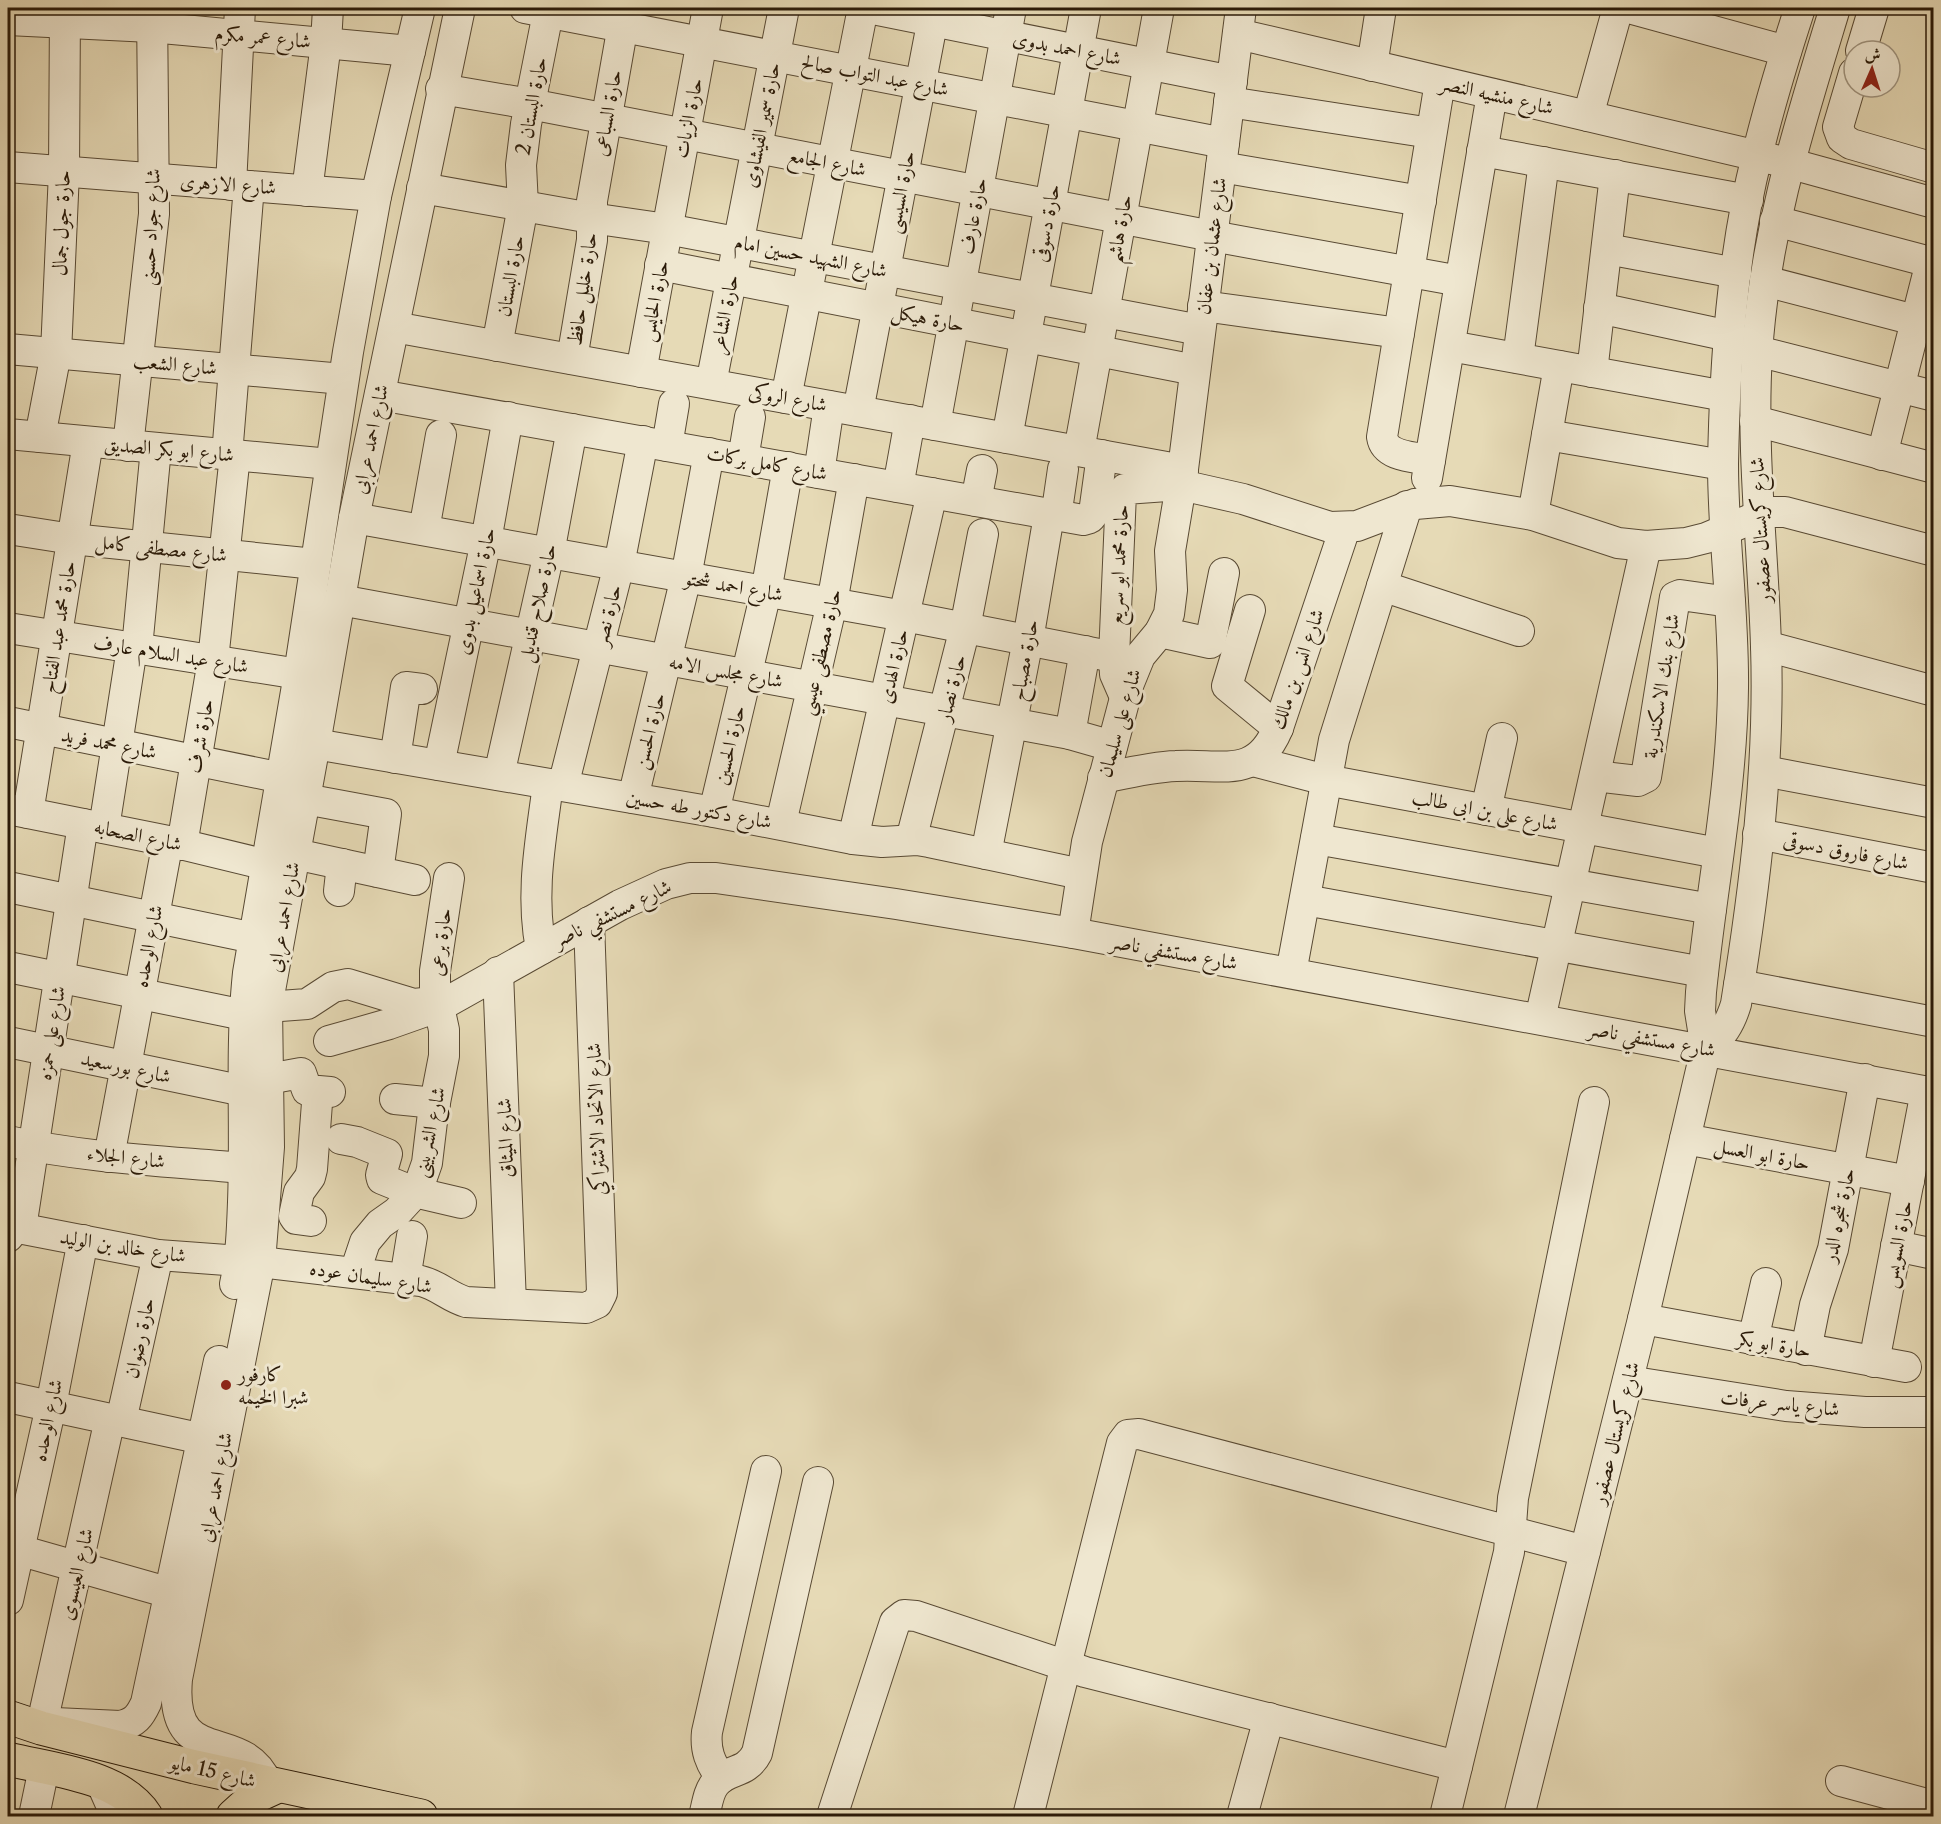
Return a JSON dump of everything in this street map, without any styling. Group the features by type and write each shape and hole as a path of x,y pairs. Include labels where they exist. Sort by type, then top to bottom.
{"main road":[{"name":"شارع 15 مايو","path":"8,1717 41,1728 273,1785 421,1816"},
{"path":"8,1759 101,1782 122,1793 146,1816"},
{"path":"233,1816 254,1797 273,1785"}],"street":[{"path":"307,191 326,43 328,8"},
{"name":"شارع احمد عرابى","path":"273,1785 246,1757 200,1741 189,1734 177,1712 175,1697 250,1262 244,1168 256,1085 266,1055 255,1011 254,938 299,674 346,366 376,196 420,8"},
{"name":"شارع احمد عرابى","path":"255,1011 295,854 354,518 441,89 460,8"},
{"name":"حارة الزيات","path":"667,229 708,8"},
{"name":"حارة سمير الفيشاوى","path":"738,243 784,8"},
{"path":"786,398 863,8"},
{"name":"شارع احمد بدوى","path":"868,8 1009,22 1078,50 1149,64 1230,92 1431,133"},
{"name":"حارة دسوقى","path":"1007,438 1086,8"},
{"name":"حارة هاشم","path":"1081,458 1097,351 1160,8"},
{"path":"1372,66 1381,8"},
{"path":"1588,116 1618,8"},
{"path":"1629,8 1786,51"},
{"name":"شارع كريستال عصفور","path":"1520,1816 1628,1381 1706,1049 1700,1011 1731,743 1733,688 1723,465 1729,336 1736,273 1757,156 1800,8"},
{"name":"شارع كريستال عصفور","path":"1706,1049 1720,1037 1731,1022 1739,985 1764,771 1767,707 1766,646 1755,421 1757,351 1765,281 1788,163 1835,8"},
{"path":"1865,39 1874,8"},
{"name":"شارع عبد التواب صالح","path":"541,9 625,17 702,42 1138,126 1222,155 1420,201"},
{"name":"حارة البستان 2","path":"523,206 521,165 541,9"},
{"name":"حارة السيسى","path":"858,411 934,14"},
{"name":"شارع عمر مكرم","path":"8,20 65,15 239,21 326,43 410,51"},
{"name":"حارة جول جمال","path":"40,437 56,353 64,172 65,15"},
{"name":"شارع جواد حسنى","path":"134,648 147,547 139,361 154,214 152,17"},
{"name":"حارة السباعى","path":"591,218 591,201 625,17"},
{"name":"حارة شرف","path":"175,843 196,761 213,660 225,555 231,455 240,185 239,21"},
{"name":"شارع منشيه النصر","path":"1239,21 1372,66 1788,163 1934,203"},
{"name":"شارع عثمان بن عفان","path":"1182,477 1239,21"},
{"name":"حارة عارف","path":"898,487 922,423 953,322 1009,22"},
{"path":"1430,460 1393,452 1383,442 1383,432 1440,82"},
{"name":"شارع الجامع","path":"441,89 530,104 1121,219 1460,281"},
{"path":"1291,973 1336,733 1382,586 1430,460 1492,94"},
{"path":"1846,99 1838,127 1842,138 1851,144 1934,168"},
{"path":"1482,151 1748,200"},
{"path":"1518,358 1544,162"},
{"name":"شارع الازهرى","path":"8,167 376,196"},
{"path":"1592,372 1615,176"},
{"name":"شارع الشهيد حسين امام","path":"422,188 667,229 1104,312 1399,333"},
{"name":"حارة البستان","path":"497,346 523,206"},
{"name":"حارة خليل حافظ","path":"572,359 592,240 591,218"},
{"path":"1775,221 1932,263 1925,322 1899,387 1882,455"},
{"name":"حارة الحايس","path":"640,372 667,229"},
{"name":"حارة الشاعر","path":"711,384 738,243"},
{"path":"1606,249 1736,273"},
{"name":"حارة هيكل","path":"660,265 1196,370"},
{"path":"1765,281 1925,322"},
{"path":"1599,308 1729,336"},
{"name":"شارع الروكى","path":"393,327 1007,438 1081,458 1182,477"},
{"path":"1450,346 1725,396"},
{"name":"شارع الشعب","path":"8,349 234,370 346,366 387,361"},
{"path":"1757,351 1934,396"},
{"path":"1533,515 1559,366"},
{"name":"شارع كامل بركات","path":"380,395 1083,519 1093,515 1095,510 1081,458"},
{"name":"حارة نصر","path":"541,949 536,916 536,893 556,785 598,648 655,444 674,404"},
{"path":"819,473 829,406"},
{"name":"حارة اسماعيل بدوى","path":"439,765 486,541 508,417"},
{"path":"743,459 750,417"},
{"path":"1755,421 1934,468"},
{"name":"حارة صلاح قنديل","path":"499,776 549,553 572,429"},
{"path":"424,530 441,435"},
{"path":"1547,435 1723,465"},
{"name":"شارع ابو بكر الصديق","path":"8,442 40,437 330,464"},
{"name":"حارة محمد عبد الفتاح","path":"18,811 42,729 88,442"},
{"name":"حارة الحسن","path":"633,798 686,577 709,453"},
{"name":"حارة مصباح","path":"986,854 1028,640 1048,521 1057,510 1081,458"},
{"name":"حارة الحسين","path":"714,812 766,592 788,467"},
{"path":"976,501 982,470"},
{"path":"1182,477 1316,524 1345,528 1369,523 1415,504 1450,501 1533,515 1618,543 1646,546 1686,543 1725,530 1758,515 1768,512 1785,512 1934,550"},
{"name":"شارع على سليمان","path":"1073,933 1081,874 1103,778 1125,697 1140,656 1160,632 1172,603 1170,551 1182,477"},
{"name":"حارة محمد ابو سريع","path":"1125,697 1115,674 1114,657 1122,492 1182,477"},
{"name":"حارة مصطفى عيسي","path":"781,824 832,603 854,479"},
{"name":"حارة الهدى","path":"853,839 932,493"},
{"name":"شارع احمد شحتو","path":"354,518 904,616 1114,657"},
{"name":"شارع انس بن مالك","path":"1253,760 1273,741 1345,528"},
{"name":"شارع مصطفى كامل","path":"8,529 72,539 315,564"},
{"name":"حارة نصار","path":"911,840 966,628 983,534"},
{"path":"1540,1019 1646,546"},
{"path":"1160,632 1210,643 1224,573"},
{"path":"1382,586 1519,631"},
{"name":"شارع بنك الاسكندرية","path":"1594,776 1638,781 1646,777 1676,597 1680,595 1730,602"},
{"name":"شارع مجلس الامه","path":"340,600 1070,734 1112,747"},
{"path":"1250,610 1226,685 1278,728"},
{"name":"شارع عبد السلام عارف","path":"8,628 299,674"},
{"path":"1766,646 1934,691"},
{"name":"شارع على حمزه","path":"10,1230 20,1222 22,1215 20,1144 48,1050 71,900 117,744 134,648"},
{"path":"1070,734 1085,651"},
{"path":"395,758 406,687 422,689"},
{"name":"شارع محمد فريد","path":"8,722 282,778"},
{"path":"1486,810 1502,738"},
{"name":"شارع دكتور طه حسين","path":"315,744 714,812 853,839 882,842 911,840 929,842 1081,874"},
{"path":"1103,778 1177,765 1235,767 1253,760"},
{"name":"شارع على بن ابى طالب","path":"1253,760 1326,780 1718,853"},
{"path":"1764,771 1934,803"},
{"path":"305,799 386,814 378,872"},
{"name":"شارع الصحابه","path":"18,811 175,843 267,865"},
{"name":"شارع فاروق دسوقى","path":"1758,834 1934,868"},
{"path":"1316,839 1711,909"},
{"name":"شارع الوحده","path":"109,1156 154,917 175,843"},
{"path":"295,854 340,878 378,872 415,880"},
{"name":"حارة برعى","path":"439,1004 435,971 449,878"},
{"name":"شارع مستشفي ناصر","path":"329,1041 389,1024 439,1004 589,922 666,884 690,878 716,878 1073,933 1930,1092"},
{"path":"8,887 254,938"},
{"path":"1305,900 1703,972"},
{"name":"شارع الاتحاد الاشتراكي","path":"586,1308 597,1303 602,1293 589,922"},
{"path":"8,967 139,994 255,1011 307,1004 333,987 348,984 414,1004 439,1004"},
{"name":"شارع الميثاق","path":"498,972 511,1304"},
{"path":"1739,985 1934,1022"},
{"name":"شارع الشربينى","path":"355,1272 360,1252 372,1232 403,1206 414,1192 427,1162 444,1056 444,1030 439,1004"},
{"name":"شارع بورسعيد","path":"8,1042 126,1067 256,1085"},
{"path":"256,1085 301,1073 307,1090 323,1098 312,1169 310,1177 301,1188 304,1208 267,1193"},
{"name":"حارة شجره الدر","path":"1806,1350 1815,1305 1833,1250 1865,1080"},
{"name":"شارع احمد عرابى","path":"41,1728 64,1722 120,1726 135,1721 147,1703 203,1439 267,1193 269,1147 256,1085"},
{"name":"حارة السويس","path":"1874,1362 1909,1181 1930,1092"},
{"path":"395,1099 435,1102"},
{"path":"1445,1816 1509,1552 1513,1498 1594,1102"},
{"path":"341,1139 357,1142 387,1154 382,1178 414,1192 461,1203"},
{"name":"حارة ابو العسل","path":"1685,1140 1909,1181"},
{"name":"شارع الجلاء","path":"20,1144 109,1156 244,1168"},
{"name":"شارع خالد بن الوليد","path":"10,1230 83,1240 158,1255 250,1262"},
{"path":"405,1279 412,1236"},
{"name":"شارع الوحده","path":"8,1600 13,1549 51,1406 83,1240"},
{"path":"1896,1246 1934,1254"},
{"name":"حارة رضوان","path":"116,1420 158,1255"},
{"name":"شارع سليمان عوده","path":"250,1262 355,1272 434,1284 466,1302 586,1308"},
{"path":"1753,1340 1766,1283"},
{"name":"حارة ابو بكر","path":"1643,1319 1906,1367"},
{"name":"شارع ياسر عرفات","path":"1628,1381 1786,1406 1865,1412 1934,1412"},
{"path":"8,1397 203,1439"},
{"name":"شارع العيسوى","path":"41,1728 77,1567 116,1420"},
{"path":"1028,1816 1122,1443 1128,1435 1139,1434 1585,1551"},
{"path":"721,1778 709,1760 707,1732 766,1471"},
{"path":"704,1816 711,1791 721,1778 749,1766 757,1753 818,1482"},
{"path":"13,1549 170,1593"},
{"path":"832,1816 895,1622 904,1615 916,1616 1065,1666 1457,1766"},
{"path":"1242,1816 1269,1718"},
{"path":"34,1816 44,1768"},
{"path":"1841,1781 1934,1806"},
{"path":"101,1782 116,1816"}],"place":[{"name":"كارفور شبرا الخيمه","path":"226,1385"}]}
